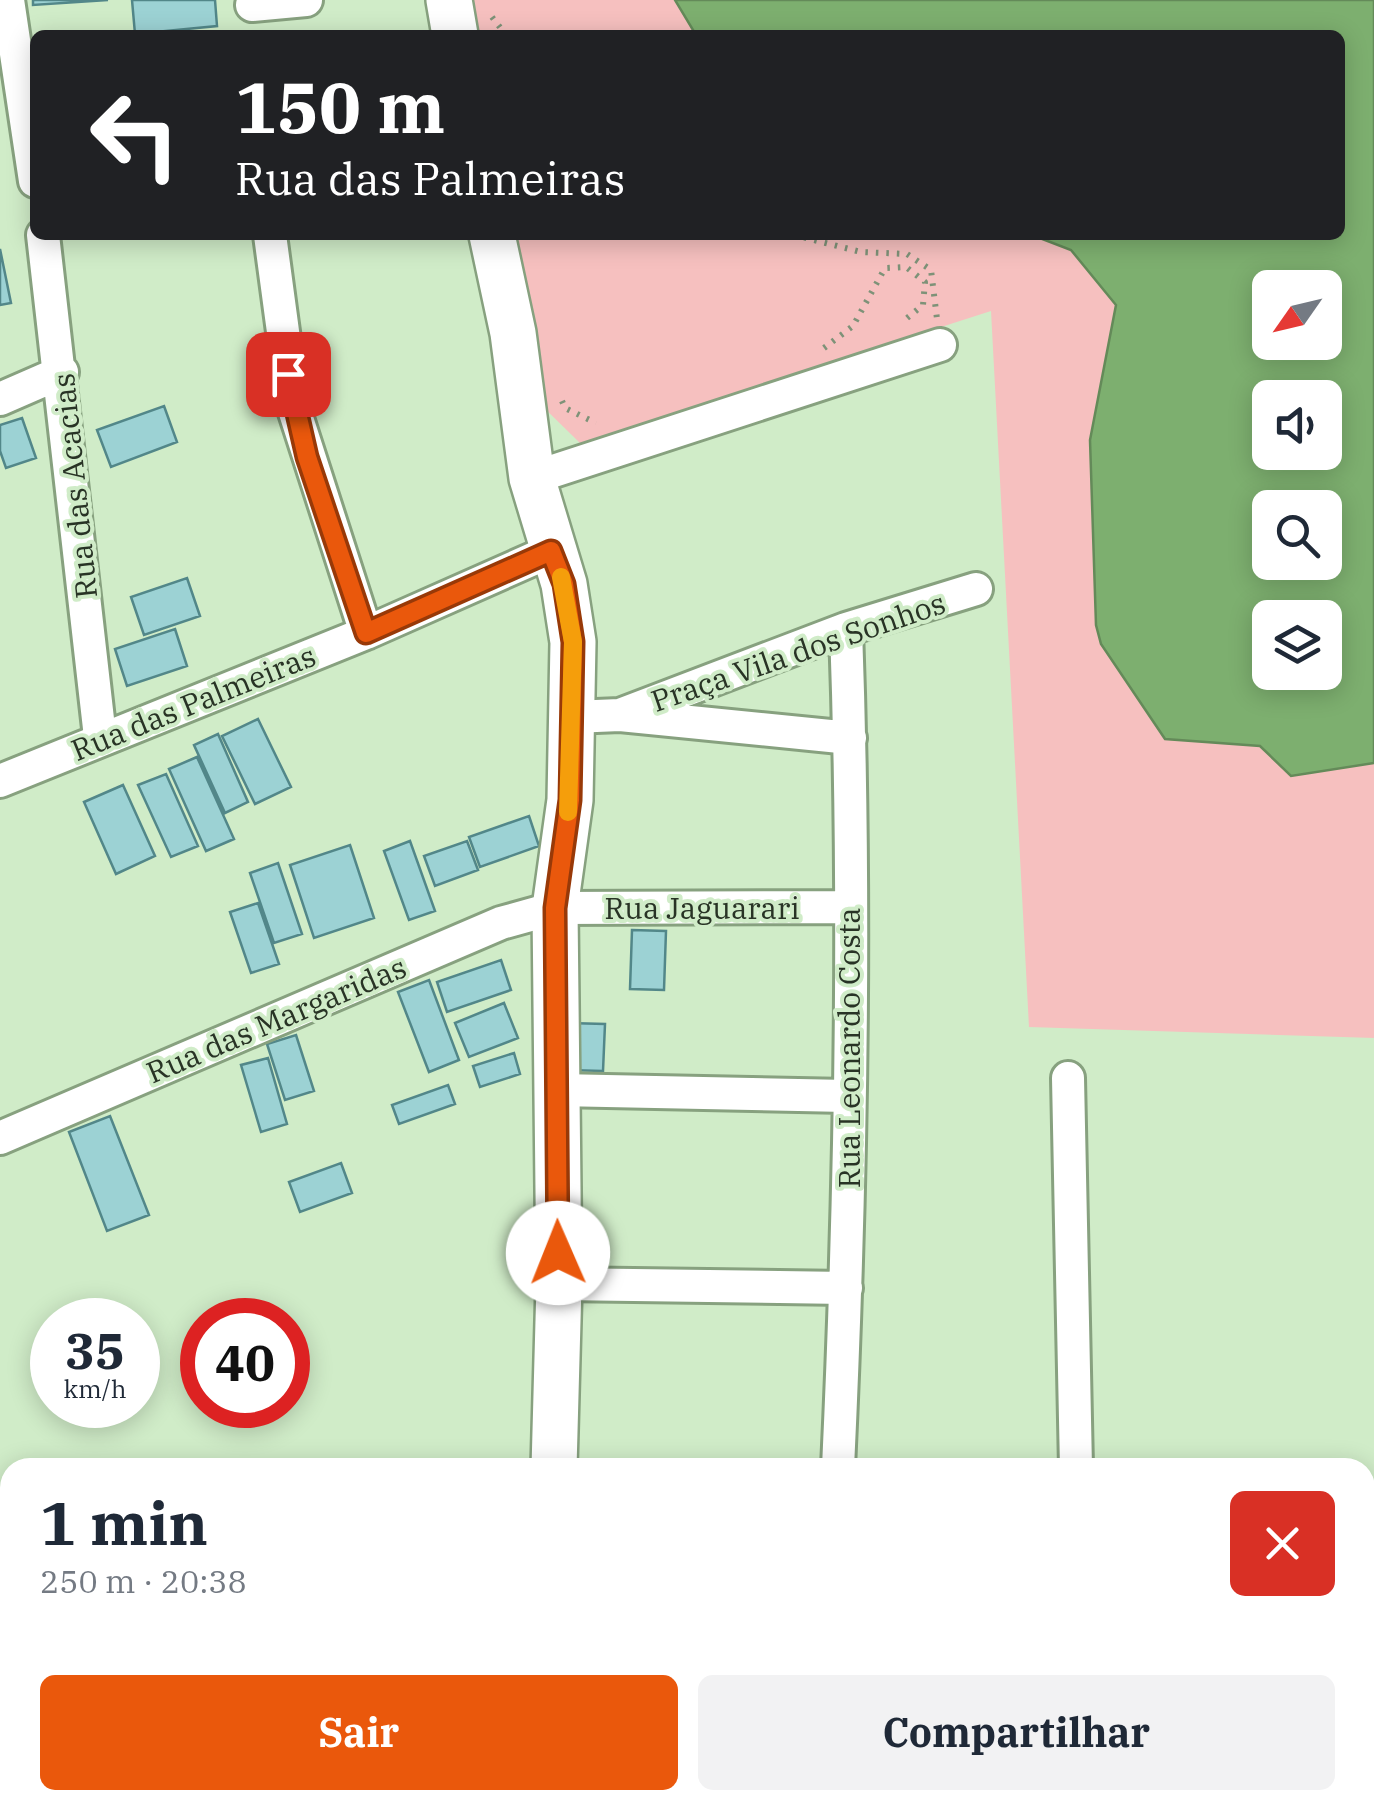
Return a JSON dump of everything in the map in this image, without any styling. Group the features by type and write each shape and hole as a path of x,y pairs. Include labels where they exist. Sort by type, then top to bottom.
{"street":[{"path":"8,0 7,37 30,156"},
{"path":"253,13 306,0"},
{"path":"449,0 453,30"},
{"name":"Rua das Acacias","path":"43,240 62,372 100,737"},
{"path":"271,240 293,406 366,633"},
{"path":"493,240 513,333 532,478 564,584 573,642 570,800 555,908 559,1284 554,1458"},
{"path":"532,478 940,346"},
{"path":"0,399 62,372"},
{"name":"Rua das Palmeiras","path":"0,781 100,737 366,633 551,551"},
{"name":"Praça Vila dos Sonhos","path":"620,715 846,629 976,589"},
{"name":"Rua Leonardo Costa","path":"838,1458 846,1288 848,1096 850,738 846,629"},
{"name":"Praça Vila dos Sonhos","path":"572,717 620,715 850,738"},
{"name":"Rua Jaguarari","path":"555,908 848,907"},
{"name":"Rua das Margaridas","path":"0,1138 501,923 555,908"},
{"path":"1068,1078 1076,1458"},
{"path":"558,1090 848,1096"},
{"path":"559,1284 846,1288"}],"path":[{"path":"814,240 861,252 907,254 932,270 940,346"},
{"path":"860,337 823,350 853,326 886,268 906,267 924,282 923,304 904,322 891,326"},
{"path":"559,392 565,408 595,423 608,422"}],"shaded area":[{"path":"461,0 1374,0 1374,1038 1029,1027 991,311 580,443 538,402 507,240 1345,240 1345,30 467,30"},
{"path":"675,0 1374,0 1374,763 1291,776 1260,746 1165,739 1101,644 1096,625 1090,440 1116,305 1071,250 1045,240 1345,240 1345,30 693,30"}],"building":[{"path":"33,0 108,0 33,5"},
{"path":"132,0 215,0 217,26 135,30"},
{"path":"0,249 11,303 0,305"},
{"path":"164,406 177,442 111,467 97,430"},
{"path":"22,418 36,458 6,468 0,451 0,425"},
{"path":"187,578 200,616 144,635 131,597"},
{"path":"175,629 187,666 127,686 115,649"},
{"path":"258,719 291,787 255,804 222,736"},
{"path":"218,734 248,802 225,813 194,745"},
{"path":"197,757 234,839 206,851 169,769"},
{"path":"166,774 198,846 171,857 138,785"},
{"path":"123,785 155,856 116,874 84,802"},
{"path":"529,816 539,846 480,867 469,837"},
{"path":"410,841 435,911 409,920 384,851"},
{"path":"467,841 478,870 435,886 424,856"},
{"path":"350,845 374,918 314,938 290,865"},
{"path":"278,863 302,934 274,943 250,873"},
{"path":"258,903 279,964 251,973 230,912"},
{"path":"632,930 666,931 664,990 630,989"},
{"path":"501,960 511,990 447,1012 437,982"},
{"path":"429,980 459,1060 429,1072 398,992"},
{"path":"504,1003 518,1038 469,1057 455,1023"},
{"path":"568,1023 605,1024 603,1071 567,1070"},
{"path":"296,1035 314,1091 285,1100 267,1044"},
{"path":"514,1053 520,1074 480,1087 473,1066"},
{"path":"268,1058 287,1124 261,1132 241,1065"},
{"path":"448,1085 455,1104 399,1124 392,1105"},
{"path":"110,1116 149,1215 107,1231 69,1132"},
{"path":"341,1163 352,1193 300,1212 289,1182"}],"slow traffic":[{"path":"561,577 573,642 568,812"}],"route":[{"path":"288,374 307,457 366,633 551,551 564,584 573,642 570,800 555,908 558,1253"}]}
